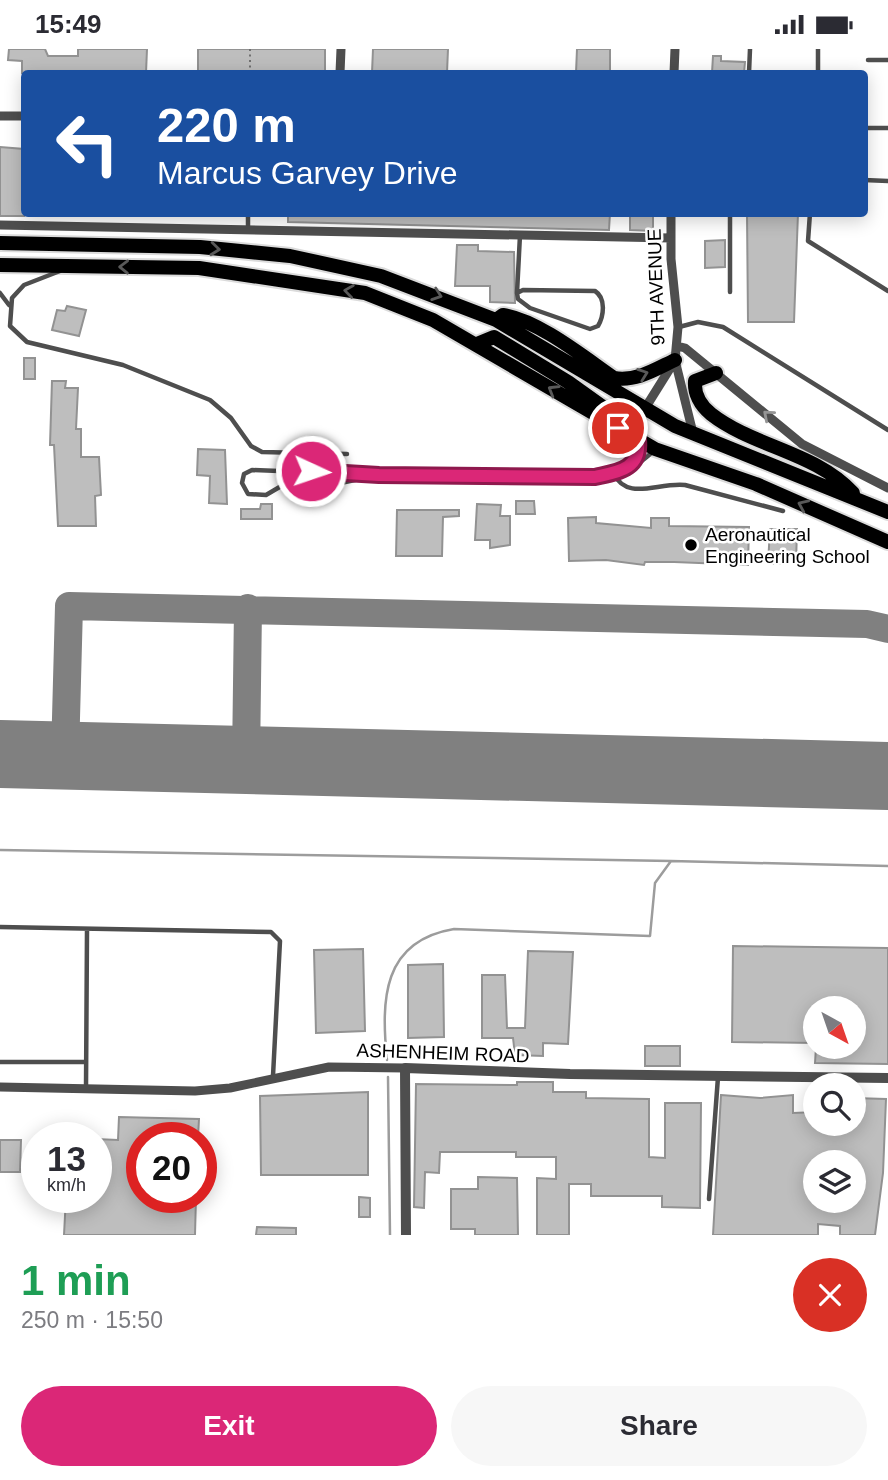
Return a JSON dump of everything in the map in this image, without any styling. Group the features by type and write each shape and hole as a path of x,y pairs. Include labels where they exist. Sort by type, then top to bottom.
{"highway":[{"path":"0,243 200,247 290,256 381,276 496,320 644,410 693,433 888,512"},
{"path":"0,265 199,268 365,293 433,320 655,449 757,484 888,542"},
{"path":"496,320 503,315 511,316 530,325 614,378 625,380 640,376 676,353"},
{"path":"477,344 494,337 568,381 621,420 627,421 644,410"},
{"path":"716,373 695,381 694,392 710,413 818,467 846,486 859,500"}],"street":[{"path":"340,70 341,49"},
{"path":"674,70 675,49"},
{"path":"0,116 21,116"},
{"name":"9TH AVENUE","path":"671,217 678,327 676,353 693,433"},
{"path":"0,225 671,239"},
{"path":"676,353 685,348 802,444 888,488"},
{"name":"9TH AVENUE","path":"644,410 676,353"},
{"name":"ASHENHEIM ROAD","path":"0,1087 194,1091 230,1088 274,1076 330,1067 888,1079"},
{"path":"405,1068 405,1235"}],"lane":[{"path":"749,70 750,49"},
{"path":"818,49 818,70"},
{"path":"868,60 888,59"},
{"path":"868,128 888,128"},
{"path":"868,180 888,181"},
{"path":"248,217 248,230"},
{"path":"730,217 730,292"},
{"path":"810,217 808,241 815,248 843,261 888,291"},
{"path":"517,293 523,290 595,291 603,302 602,319 598,326 590,329 530,308 518,299 517,293 520,235"},
{"path":"70,266 24,285 12,298 9,306 10,325 27,342 123,365 210,400 231,418 256,449 348,454"},
{"path":"0,293 9,306"},
{"path":"678,327 698,322 723,327 888,430"},
{"path":"626,470 635,460 638,440"},
{"path":"379,475 326,486 283,485 266,495 251,495 242,487 243,477 249,470 379,475 595,477 626,470 642,463 655,449"},
{"path":"296,471 297,453"},
{"path":"613,473 620,485 627,489 685,485 783,511"},
{"path":"0,927 271,932 280,941 274,1076"},
{"path":"86,1089 87,930"},
{"path":"0,1062 86,1062"},
{"path":"709,1199 718,1076"}],"path":[{"path":"250,49 250,70"}],"building":[{"path":"9,49 45,49 48,56 78,56 78,49 147,49 146,70 22,70 22,61 8,60"},
{"path":"198,49 325,49 325,70 198,70"},
{"path":"373,49 448,49 447,70 372,70"},
{"path":"577,49 610,49 610,70 576,70"},
{"path":"713,56 721,56 721,61 745,62 744,70 712,70"},
{"path":"0,147 21,149 21,216 0,216"},
{"path":"288,217 610,217 609,230 288,222"},
{"path":"630,217 653,217 653,231 630,230"},
{"path":"747,217 798,217 794,322 748,322"},
{"path":"725,240 725,267 705,268 705,241"},
{"path":"457,245 478,245 478,251 514,252 515,303 490,302 490,286 455,286"},
{"path":"67,306 86,310 79,336 52,330 57,310 65,311"},
{"path":"24,358 35,358 35,379 24,379"},
{"path":"52,381 66,381 65,388 78,388 76,429 81,429 81,457 99,457 101,495 95,496 96,526 58,526 54,445 50,445"},
{"path":"198,449 225,450 227,504 209,503 210,476 197,475"},
{"path":"516,501 534,501 535,514 516,514"},
{"path":"261,504 272,504 272,519 241,519 241,509 260,509"},
{"path":"477,504 501,505 500,516 510,516 510,545 490,548 490,540 475,540"},
{"path":"397,510 459,510 459,516 443,517 442,556 396,556"},
{"path":"596,517 596,523 651,528 651,518 669,518 669,526 749,527 748,565 645,562 644,565 606,560 569,561 568,518"},
{"path":"770,529 797,529 796,564 768,564"},
{"path":"733,946 888,948 888,1064 815,1063 815,1059 866,1059 866,996 803,996 803,1043 732,1042"},
{"path":"363,949 365,1031 316,1033 314,950"},
{"path":"528,951 573,952 568,1044 543,1043 543,1056 515,1055 513,1038 482,1038 482,975 505,975 507,1028 525,1028"},
{"path":"443,964 444,1037 408,1038 408,965"},
{"path":"645,1046 680,1046 680,1066 645,1066"},
{"path":"517,1082 553,1082 553,1092 586,1092 586,1098 649,1099 649,1157 665,1158 665,1103 701,1103 700,1208 662,1207 662,1196 591,1196 591,1184 569,1184 569,1235 537,1235 537,1178 556,1179 556,1157 516,1157 516,1152 440,1152 439,1173 425,1172 424,1208 414,1207 416,1084 517,1085"},
{"path":"368,1092 368,1175 261,1175 260,1096"},
{"path":"721,1095 760,1098 793,1095 793,1113 803,1113 803,1136 866,1136 866,1098 886,1099 883,1173 875,1235 840,1235 840,1226 818,1224 818,1235 713,1235"},
{"path":"119,1117 199,1119 199,1122 126,1122 126,1213 196,1213 195,1235 64,1235 65,1213 112,1213 112,1140 118,1140"},
{"path":"0,1140 21,1140 20,1172 0,1172"},
{"path":"478,1177 517,1178 518,1235 475,1235 475,1229 451,1229 451,1189 478,1189"},
{"path":"359,1197 370,1198 370,1217 359,1217"},
{"path":"257,1227 296,1228 296,1235 256,1235"}],"waterway":[{"path":"0,850 671,861"},
{"path":"387,1060 385,1016 391,977 412,946 430,936 454,929 650,936 655,883 671,861 888,866"},
{"path":"388,1077 390,1235"}],"taxiway":[{"path":"65,755 69,606 867,624 888,629"},
{"path":"246,760 248,608"}],"runway":[{"path":"0,754 888,776"}],"place":[{"name":"Aeronautical Engineering School","path":"691,545"}],"route":[{"path":"311,471 379,475 595,477 626,470 638,454 638,440 618,428"}]}
